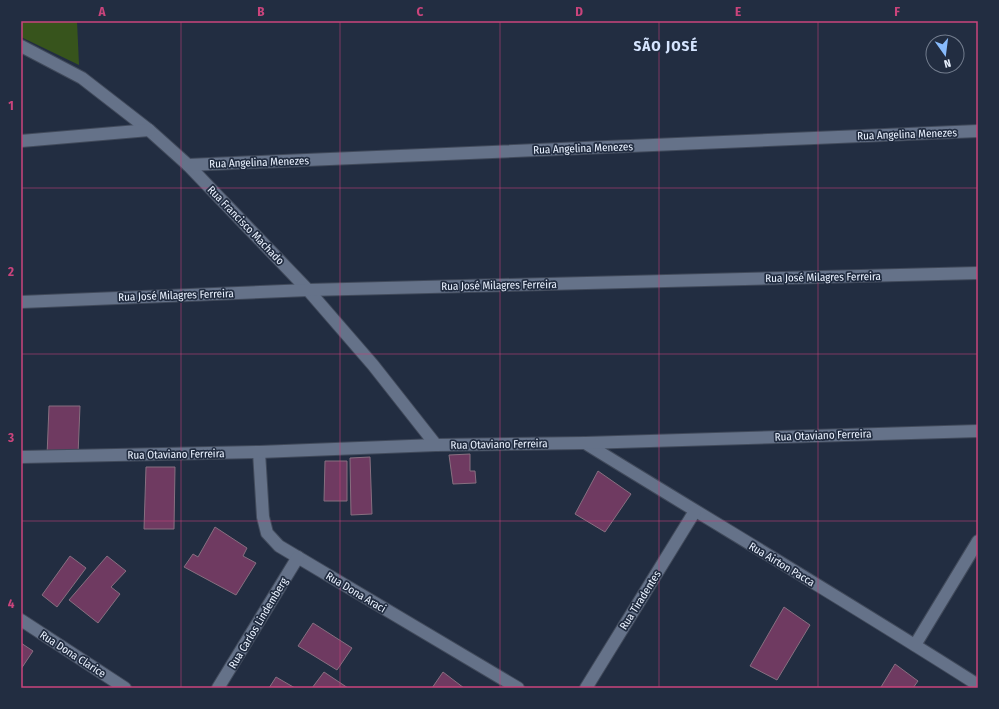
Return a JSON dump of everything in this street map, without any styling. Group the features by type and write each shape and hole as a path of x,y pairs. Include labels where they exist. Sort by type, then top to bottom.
{"street":[{"name":"Rua Francisco Machado","path":"21,46 82,78 149,130 188,165 308,290 373,365 436,445"},
{"path":"21,140 149,130"},
{"name":"Rua Angelina Menezes","path":"188,165 978,131"},
{"name":"Rua José Milagres Ferreira","path":"21,302 308,290 978,273"},
{"name":"Rua Otaviano Ferreira","path":"21,457 259,452 436,445 585,443 978,431"},
{"name":"Rua Airton Pacca","path":"585,443 978,685"},
{"name":"Rua Dona Araci","path":"259,452 263,517 267,533 279,546 518,688"},
{"name":"Rua Tiradentes","path":"586,688 695,511"},
{"path":"915,645 978,542"},
{"name":"Rua Carlos Lindemberg","path":"218,688 298,557"},
{"name":"Rua Dona Clarice","path":"21,620 125,688"}],"green space":[{"path":"21,21 77,21 79,65 21,37"}],"building":[{"path":"49,406 80,406 78,455 47,456"},
{"path":"470,454 470,471 475,471 476,483 453,484 449,455"},
{"path":"370,457 372,514 351,515 350,458"},
{"path":"325,461 347,461 347,501 324,501"},
{"path":"146,467 175,467 174,529 144,529"},
{"path":"598,471 631,494 605,532 575,514"},
{"path":"215,527 247,548 243,556 256,563 236,595 184,567 193,554 198,557"},
{"path":"70,556 86,568 57,607 42,595"},
{"path":"107,556 126,571 111,587 120,594 98,623 69,600"},
{"path":"784,607 810,625 777,680 750,666"},
{"path":"313,623 352,648 337,670 298,646"},
{"path":"21,643 33,651 21,669"},
{"path":"895,664 918,681 913,688 881,687"},
{"path":"324,672 348,688 312,688"},
{"path":"443,672 464,688 432,688"},
{"path":"276,677 295,688 269,688"}],"district":[{"name":"SÃO JOSÉ","path":"666,46"}]}
